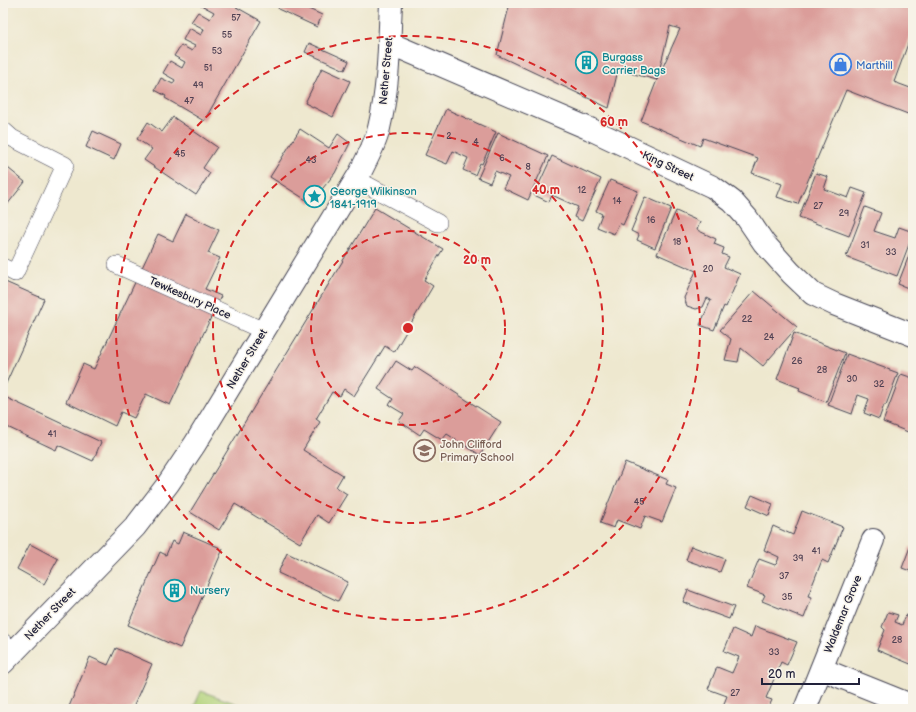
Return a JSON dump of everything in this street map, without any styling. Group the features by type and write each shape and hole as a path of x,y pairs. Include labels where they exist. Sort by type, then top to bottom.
{"street":[{"name":"Nether Street","path":"7,652 135,527 168,484 196,444 356,179 371,150 379,129 388,70 391,3"},
{"name":"King Street","path":"389,43 590,128 713,187 732,201 747,218 764,243 791,273 813,294 834,304 913,335"},
{"name":"Waldemar Grove","path":"805,709 873,540"},
{"path":"821,669 913,706"}],"lane":[{"path":"3,130 12,138 65,165 15,273 3,267"},
{"path":"356,179 438,223"},
{"name":"Tewkesbury Place","path":"117,265 264,331"}],"green space":[{"path":"201,691 251,709 193,709"}],"building":[{"path":"202,3 229,3 261,21 204,121 165,98 166,96 155,90 161,78 173,84 175,80 163,73 170,61 182,68 185,62 174,56 181,45 192,51 195,46 183,40 189,28 201,35 203,32 204,29 191,22 198,12 210,19 214,12 201,5"},
{"path":"281,3 295,3 322,15 317,27 278,9"},
{"path":"510,3 913,3 913,30 894,82 913,89 913,116 846,90 798,204 777,197 782,184 752,173 758,158 703,138 700,146 641,121 657,80 618,70 609,108 497,55","holes":["670,26 680,29 657,80"]},
{"path":"309,43 349,61 345,70 305,52"},
{"path":"322,68 350,81 333,117 305,103"},
{"path":"446,109 496,132 482,164 480,163 475,175 463,170 468,158 453,151 447,164 425,155"},
{"path":"173,117 217,147 203,168 210,173 196,195 144,160 152,149 137,139 148,122 162,132"},
{"path":"300,129 329,148 338,134 350,143 335,173 311,203 270,177"},
{"path":"93,131 121,144 114,160 86,147"},
{"path":"498,133 548,156 528,200 503,188 509,177 495,171 490,183 478,178"},
{"path":"552,156 601,179 582,221 574,217 578,207 552,195 549,202 534,195"},
{"path":"3,164 25,182 3,210"},
{"path":"816,173 828,177 824,189 848,198 852,188 866,193 849,236 799,217"},
{"path":"610,180 638,191 623,225 619,223 614,234 597,227 602,214 596,211"},
{"path":"645,197 671,208 655,248 637,240 639,235 631,231"},
{"path":"865,207 881,213 874,231 895,238 899,227 913,232 897,276 846,257"},
{"path":"375,208 443,249 424,280 433,286 394,352 385,346 354,396 344,389 340,396 332,392 316,419 320,422 303,450 343,475 336,487 347,494 329,523 317,515 300,543 235,504 219,530 190,512"},
{"path":"676,211 700,222 697,230 716,239 714,244 724,248 722,254 729,257 724,267 740,274 714,330 700,325 711,300 707,298 703,307 696,309 687,306 684,298 696,271 657,254"},
{"path":"186,214 219,230 208,253 220,258 205,289 221,296 170,405 146,394 134,418 121,412 115,426 66,402 83,364 94,369 158,234 173,241"},
{"path":"913,245 913,290 898,284"},
{"path":"3,281 44,299 3,390"},
{"path":"754,291 797,327 763,366 741,348 738,362 725,360 731,339 720,330"},
{"path":"794,333 845,353 826,402 799,391 800,388 777,379"},
{"path":"847,354 898,373 879,419 864,413 869,399 858,395 852,414 828,405"},
{"path":"396,361 412,371 415,367 501,422 480,455 447,434 442,440 424,429 420,435 399,421 404,414 389,405 393,399 378,389"},
{"path":"901,374 913,378 913,428 910,427 908,432 883,422"},
{"path":"7,398 101,442 93,461 58,445 56,450 3,425 3,405"},
{"path":"625,462 668,480 666,484 676,488 662,522 645,516 640,529 617,520 614,528 600,523"},
{"path":"752,495 773,504 769,516 747,506"},
{"path":"802,511 843,527 828,563 822,560 808,596 812,597 804,618 762,601 765,595 747,588 759,559 775,565 777,563 779,557 764,550 773,526 793,535"},
{"name":"Nursery","path":"183,532 223,549 180,648 128,625 160,552 166,555 172,541 178,544"},
{"path":"30,544 58,559 44,584 17,569"},
{"path":"691,546 725,559 720,572 686,560"},
{"path":"910,547 913,548 913,572 902,568"},
{"path":"287,553 348,582 338,601 278,573"},
{"path":"688,590 734,607 729,619 683,602"},
{"path":"888,612 898,615 895,622 902,625 906,615 913,618 913,665 877,650 885,630 882,627"},
{"path":"755,626 797,642 787,665 781,662 766,698 772,700 768,709 731,709 723,706 727,696 708,689 717,667 732,673 739,657 724,651 733,629 751,637"},
{"path":"116,648 152,664 132,709 68,709 90,657 108,665"}],"place":[{"name":"Burgass Carrier Bags","path":"587,63"},
{"name":"Marthill","path":"840,65"},
{"name":"George Wilkinson 1841-1919","path":"315,197"},
{"name":"John Clifford Primary School","path":"424,450"},
{"name":"Nursery","path":"174,590"}]}
